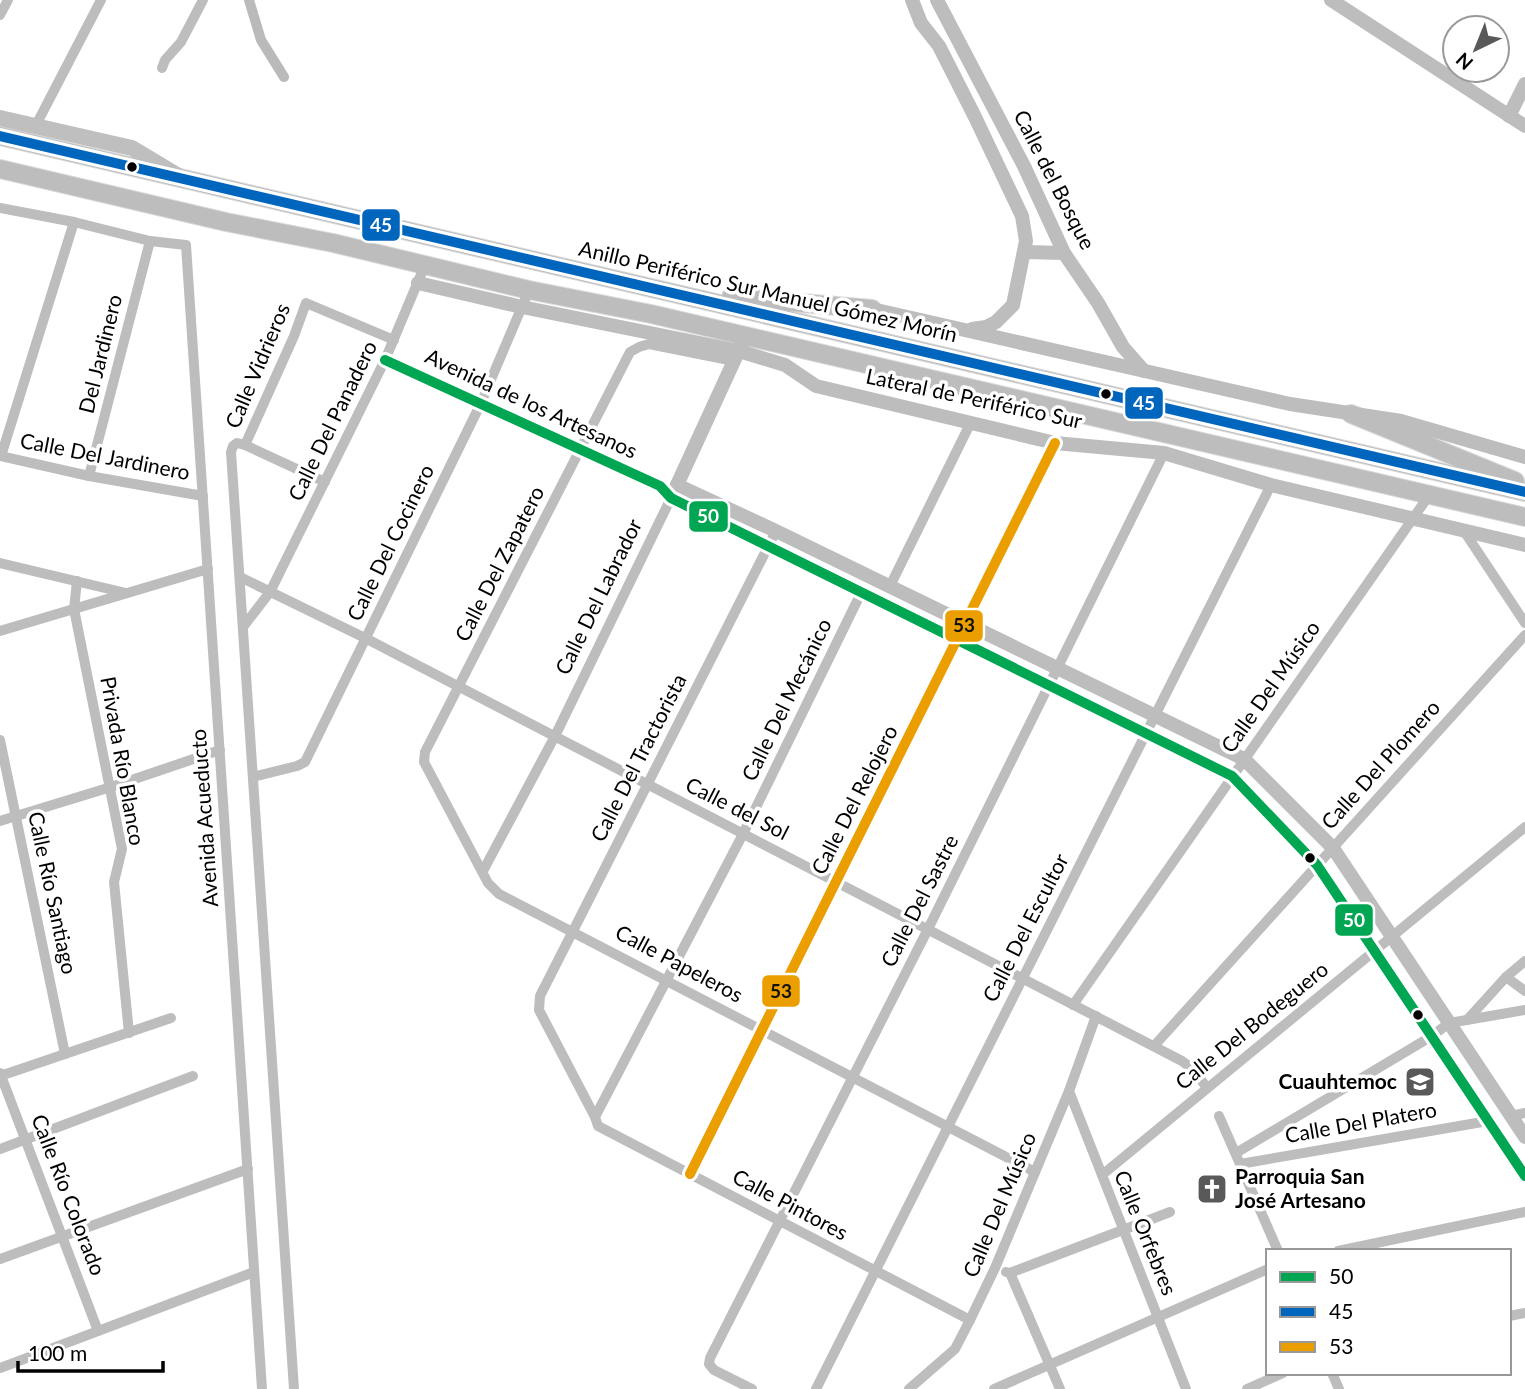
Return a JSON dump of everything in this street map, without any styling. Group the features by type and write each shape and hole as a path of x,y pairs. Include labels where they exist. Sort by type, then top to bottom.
{"highway":[{"name":"Anillo Periférico Sur Manuel Gómez Morín","path":"0,136 1525,492"},
{"path":"0,169 226,222 333,243 529,290 650,314 739,350 1430,494 1523,517"},
{"path":"0,177 32,177"},
{"path":"668,292 872,309"},
{"path":"1351,415 1525,485"}],"main road":[{"path":"0,118 132,148 182,178"}],"street":[{"path":"0,15 8,0"},
{"path":"35,127 101,0"},
{"path":"162,68 165,60 181,42 203,0"},
{"name":"Calle del Bosque","path":"912,0 921,23 939,47 975,117 1022,216 1027,241 1013,304 986,327 965,330"},
{"name":"Calle del Bosque","path":"937,0 1024,166 1064,253 1098,303 1122,347 1144,371"},
{"path":"1331,0 1525,126"},
{"path":"1508,116 1525,84"},
{"path":"0,209 74,222 150,241"},
{"path":"1,456 74,222"},
{"name":"Avenida Acueducto","path":"150,241 186,245 262,1389"},
{"name":"Del Jardinero","path":"89,476 150,241"},
{"path":"1025,252 1064,253"},
{"name":"Calle Del Panadero","path":"243,627 270,592 386,360 425,265"},
{"name":"Lateral de Periférico Sur","path":"418,283 522,307 739,350 785,365 816,386 1055,443 1164,453 1271,485 1525,545"},
{"name":"Calle Del Cocinero","path":"253,777 305,762 481,402 529,290"},
{"name":"Calle Vidrieros","path":"245,445 306,303 394,340"},
{"path":"872,309 1290,404 1401,421 1525,457"},
{"name":"Calle Del Zapatero","path":"492,888 423,757 630,352 649,344 739,350"},
{"name":"Calle Del Labrador","path":"483,871 555,736 674,492 739,350"},
{"name":"Avenida de los Artesanos","path":"386,360 660,486 776,531 1244,759 1333,848 1449,1023 1518,1114 1525,1137"},
{"path":"890,586 971,422"},
{"name":"Calle Vidrieros","path":"240,578 231,452 233,446 237,443 245,445 325,482"},
{"name":"Calle Del Relojero","path":"690,1174 1055,443"},
{"name":"Calle Del Sastre","path":"752,1389 714,1370 709,1364 710,1358 928,929 1164,453"},
{"name":"Calle Del Jardinero","path":"1,456 89,476 203,496"},
{"name":"Calle Del Escultor","path":"816,1389 1271,485"},
{"name":"Avenida de los Artesanos","path":"674,492 768,547 1232,776 1317,865 1525,1176"},
{"name":"Calle Del Músico","path":"1073,1004 1430,494"},
{"name":"Calle Del Tractorista","path":"595,1119 539,1010 538,1003 776,531"},
{"path":"1464,531 1525,623"},
{"path":"0,563 128,594"},
{"path":"0,631 208,569"},
{"path":"240,578 294,1389"},
{"name":"Calle del Sol","path":"240,578 365,638 1154,1046 1194,1070 1207,1088"},
{"name":"Privada Río Blanco","path":"77,581 74,609 122,849 114,882 129,1033"},
{"name":"Calle Del Mecánico","path":"595,1119 743,834 861,593"},
{"name":"Calle Del Plomero","path":"1154,1046 1525,635"},
{"name":"Calle Río Santiago","path":"0,740 2,761 16,815 65,1054"},
{"path":"0,821 220,750"},
{"name":"Calle Del Bodeguero","path":"1102,1175 1525,827"},
{"name":"Calle Papeleros","path":"492,888 1035,1172"},
{"path":"1467,1020 1506,977 1525,961"},
{"path":"1506,977 1525,991"},
{"path":"1238,1159 1449,1023 1525,1010"},
{"name":"Calle Del Músico","path":"909,1389 955,1349 970,1320 995,1268 1069,1091 1096,1016"},
{"path":"0,1075 171,1018"},
{"name":"Calle Río Colorado","path":"0,1075 27,1139 98,1331"},
{"path":"0,1149 193,1076"},
{"name":"Calle Orfebres","path":"1069,1091 1186,1389"},
{"path":"1219,1116 1277,1249"},
{"name":"Calle Pintores","path":"595,1119 598,1126 970,1320"},
{"name":"Calle Del Platero","path":"1238,1159 1488,1121"},
{"path":"0,1259 248,1169"},
{"path":"995,1268 1010,1273 1170,1212"},
{"path":"1348,1249 1525,1212"},
{"path":"994,1389 1266,1270"},
{"path":"0,1368 254,1272"},
{"path":"1010,1273 1060,1389"},
{"path":"1247,1389 1278,1375"}],"waterway":[{"path":"249,0 261,40 284,77"}],"transit line":[{"name":"45","path":"0,136 1525,492"},
{"name":"50","path":"385,360 660,486 671,498 1232,776 1317,865 1525,1176"},
{"name":"53","path":"690,1174 1055,443"}],"place":[{"name":"Cuauhtemoc","path":"1420,1082"},
{"name":"Parroquia San José Artesano","path":"1212,1189"}]}
